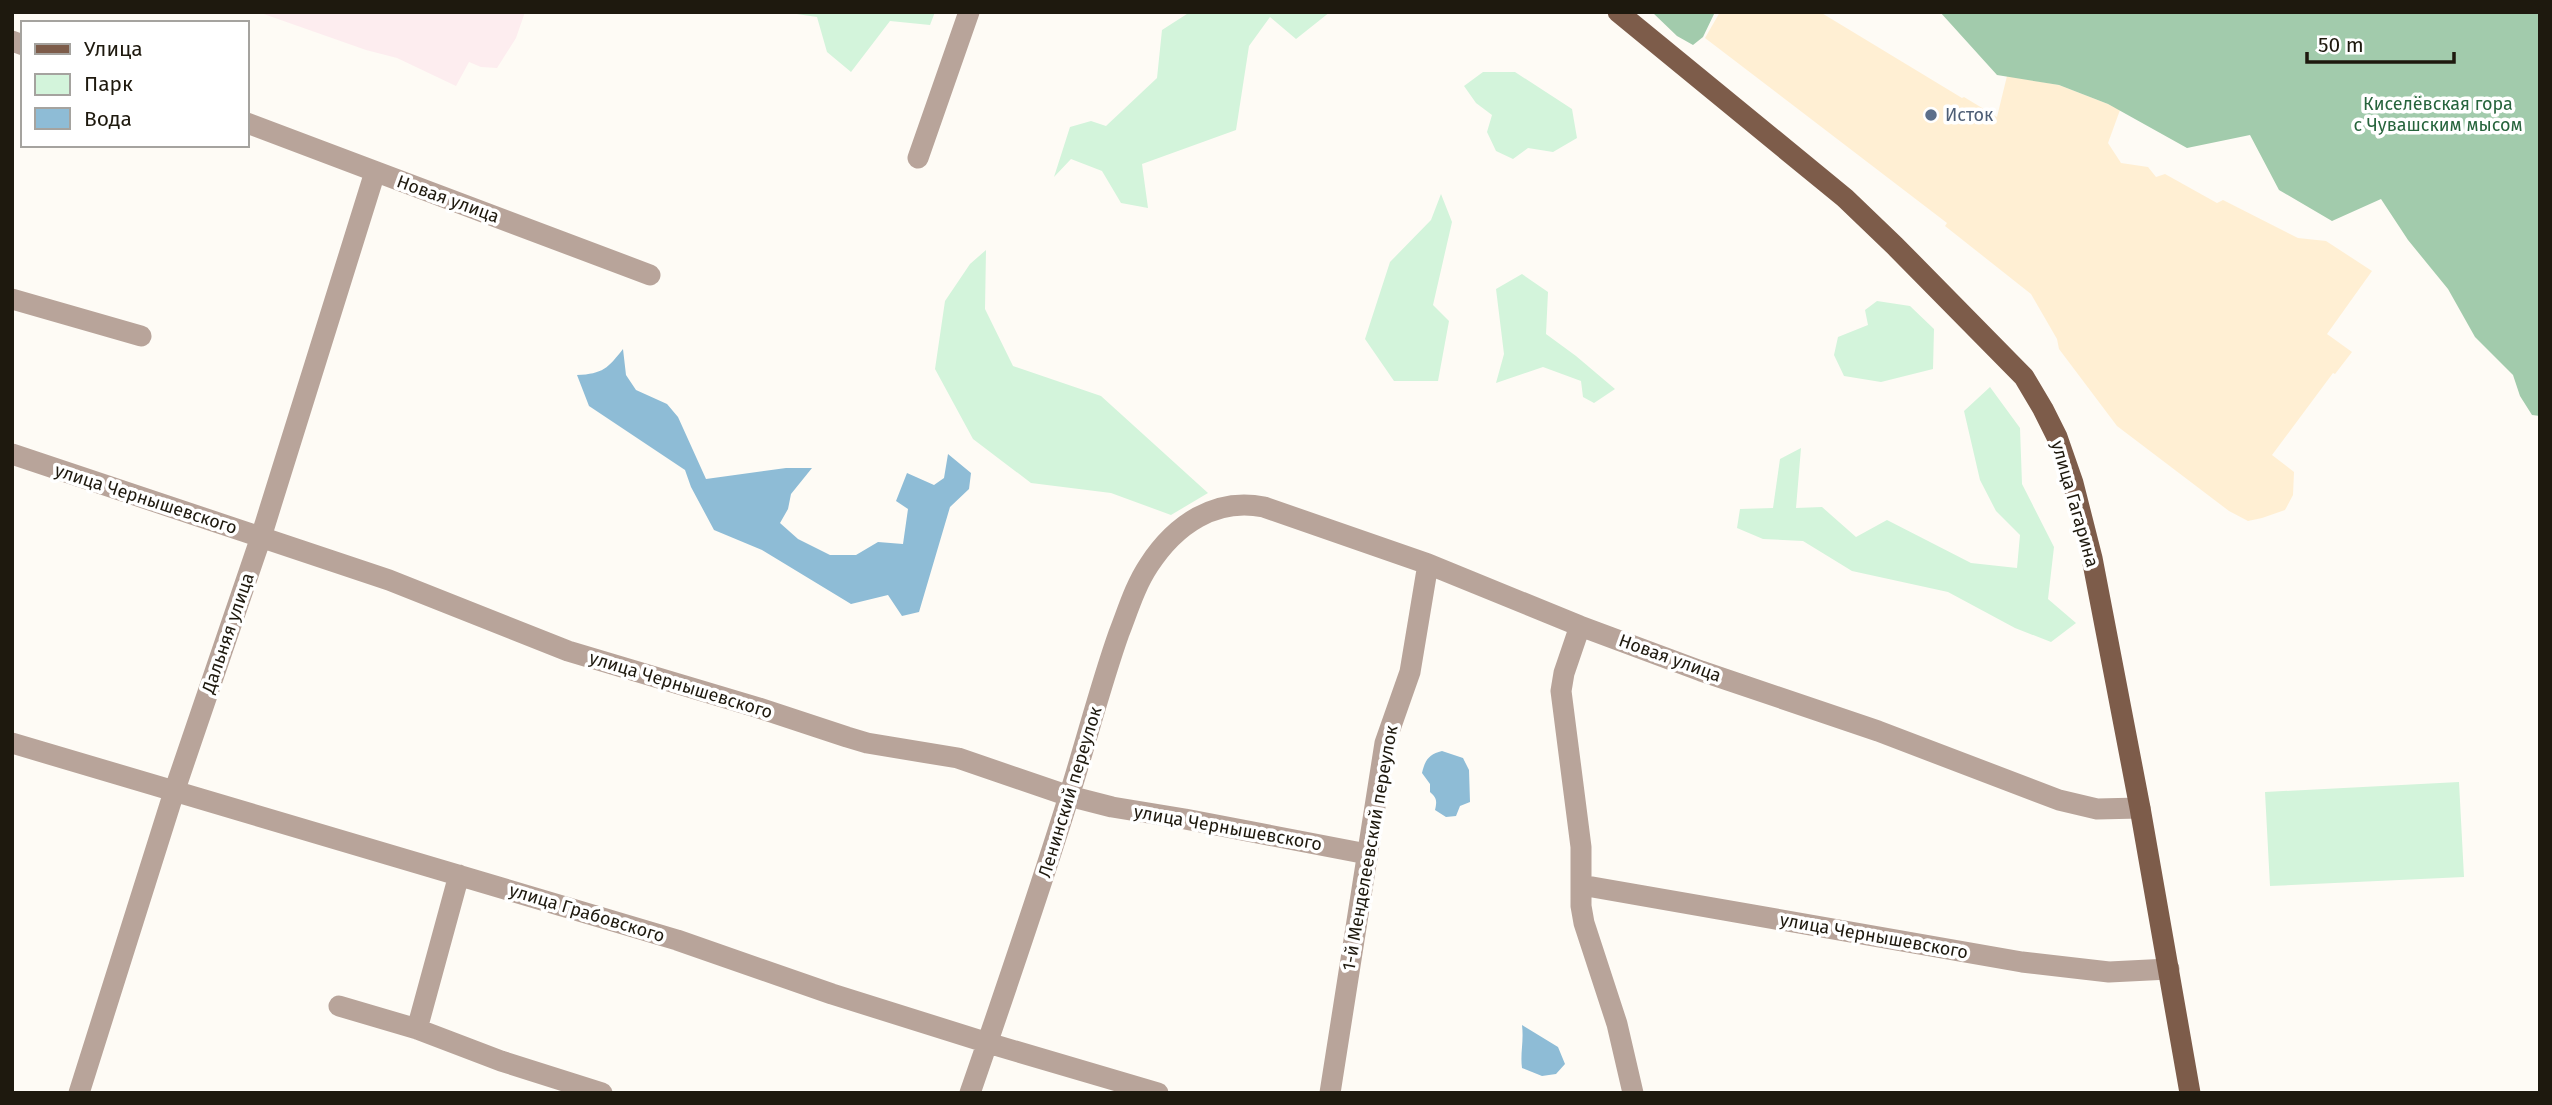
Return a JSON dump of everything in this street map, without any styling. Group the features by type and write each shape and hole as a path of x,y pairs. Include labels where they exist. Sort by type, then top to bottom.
{"main road":[{"name":"улица Гагарина","path":"1618,12 1845,198 1895,246 2024,377 2057,438 2073,483 2092,558 2140,808 2190,1093"}],"street":[{"path":"918,158 970,12"},
{"name":"Новая улица","path":"248,123 650,275"},
{"name":"Дальняя улица","path":"79,1093 174,792 261,537 374,172"},
{"path":"12,299 141,336"},
{"name":"улица Чернышевского","path":"12,454 389,580 568,651 857,740 958,758 1069,796 1112,807 1367,854"},
{"name":"Новая улица","path":"1203,514 1244,503 1264,507 1428,564 1580,626 1701,671 1878,730 2059,800 2097,809 2140,808"},
{"name":"Ленинский переулок","path":"970,1093 1069,796 1112,654 1138,584 1150,563 1168,541 1186,524 1203,514"},
{"name":"1-й Менделеевский переулок","path":"1330,1093 1387,733 1410,672 1428,564"},
{"path":"1580,626 1564,673 1562,691 1581,847 1581,906 1617,1024 1633,1093"},
{"name":"улица Грабовского","path":"12,743 677,940 832,994 1158,1093"},
{"path":"418,1029 459,875"},
{"name":"улица Чернышевского","path":"1581,885 2022,962 2109,972 2169,969"},
{"path":"339,1006 418,1029 500,1061 602,1093"}],"shaded area":[{"path":"258,12 525,12 516,38 497,68 481,67 469,62 456,86 397,58 366,50"},
{"path":"1720,12 1820,12 1997,117 2007,76 2059,85 2108,104 2120,110 2108,143 2121,163 2148,167 2156,177 2165,174 2217,203 2223,200 2298,238 2326,241 2372,271 2327,334 2352,352 2335,374 2333,373 2272,455 2294,472 2293,495 2285,510 2248,521 2229,511 2117,426 2059,349 2057,339 2031,294 1945,226 1947,223 1705,38"}],"green space":[{"path":"783,12 935,12 930,25 890,21 851,72 827,52 817,17"},
{"path":"1190,12 1330,12 1296,39 1270,17 1249,46 1236,130 1142,164 1148,208 1121,203 1102,171 1071,159 1054,177 1070,127 1091,121 1106,126 1157,78 1162,30"},
{"path":"1652,12 1715,12 1703,37 1693,45 1677,36"},
{"name":"Киселёвская гора с Чувашским мысом","path":"1940,12 2540,12 2540,416 2532,415 2520,396 2513,375 2475,337 2448,289 2408,240 2381,199 2332,221 2279,190 2250,135 2187,148 2108,104 2059,85 1997,75"},
{"path":"1483,72 1515,72 1572,109 1577,138 1553,152 1528,148 1513,159 1496,151 1487,132 1492,115 1476,103 1464,86"},
{"path":"1441,194 1452,222 1433,305 1449,321 1438,381 1394,381 1365,339 1390,262 1431,220"},
{"path":"986,250 985,309 1013,366 1101,396 1208,493 1171,515 1111,493 1031,483 973,439 935,369 945,301 970,264"},
{"path":"1522,274 1548,292 1546,334 1615,389 1594,403 1583,397 1581,381 1543,367 1496,383 1504,354 1496,289"},
{"path":"1877,301 1910,306 1934,329 1933,369 1881,382 1844,376 1834,355 1838,337 1868,325 1865,310"},
{"path":"1990,387 2020,428 2022,484 2054,547 2048,599 2076,623 2051,642 2015,628 1948,592 1852,571 1803,541 1763,539 1737,528 1740,509 1773,508 1780,459 1801,448 1796,508 1822,507 1856,537 1887,520 1971,563 2017,568 2020,535 1996,511 1980,480 1964,411"},
{"path":"2459,782 2464,877 2270,886 2265,792"}],"water":[{"path":"623,349 626,375 636,390 667,404 678,417 706,479 786,468 812,468 791,494 788,509 780,523 798,539 830,555 856,555 878,542 903,544 908,509 896,501 907,473 934,485 944,478 948,454 971,473 969,489 950,507 919,612 902,616 888,595 851,604 762,550 714,530 685,470 589,406 577,375 604,369"},
{"path":"1442,751 1463,758 1469,770 1470,802 1460,806 1456,816 1446,817 1435,810 1436,800 1422,773 1428,758"},
{"path":"1522,1025 1558,1047 1565,1064 1556,1074 1542,1076 1522,1068"}],"place":[{"name":"Исток","path":"1931,115"}]}
